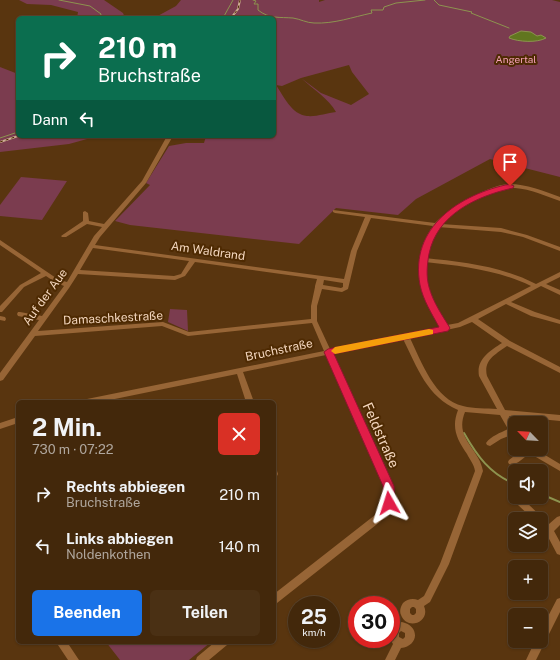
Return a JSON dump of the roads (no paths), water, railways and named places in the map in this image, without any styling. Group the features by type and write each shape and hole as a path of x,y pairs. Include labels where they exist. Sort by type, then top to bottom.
{"street":[{"name":"Auf der Aue","path":"0,378 77,272 105,226 144,182 169,138"},
{"path":"445,328 432,307 424,286 422,273 423,260 428,240 444,216 499,187 516,186 560,199"},
{"path":"335,211 437,226 501,230 525,236 560,249"},
{"path":"85,213 86,222"},
{"path":"318,286 344,289 346,287 346,281 356,242 369,216"},
{"path":"64,236 86,222 105,226"},
{"path":"0,242 59,283 68,285"},
{"name":"Am Waldrand","path":"92,246 346,281"},
{"path":"77,272 175,278 183,275 193,260"},
{"path":"423,260 484,268 538,285 560,294"},
{"path":"0,310 22,286 45,274"},
{"name":"Bruchstraße","path":"97,400 445,328 473,319 560,274"},
{"path":"314,321 314,306 318,286 322,278"},
{"path":"506,302 533,314 560,322"},
{"path":"20,314 43,319"},
{"path":"473,319 507,343 560,370"},
{"name":"Damaschkestraße","path":"32,334 163,324 188,334 314,321"},
{"name":"Feldstraße","path":"276,598 378,518 386,510 389,503 389,486 314,321"},
{"path":"406,337 435,394 450,405 462,409 503,414 560,418"},
{"path":"507,343 483,362 481,369 508,423"},
{"path":"239,370 249,400"},
{"path":"390,660 399,642 394,638 394,631 398,627 409,623 421,615 422,609 418,605 427,599 444,564 479,471 478,465 457,429 457,421 462,409"},
{"path":"0,426 16,421"},
{"path":"490,443 498,437 508,434"},
{"path":"512,462 520,456"},
{"path":"540,456 560,468"},
{"path":"522,504 531,512"},
{"path":"560,520 549,530 560,551"},
{"path":"548,626 560,603"},
{"path":"62,644 74,660"},
{"path":"201,660 221,644"},
{"path":"531,660 537,648"}],"waterway":[{"path":"59,0 90,6 101,14 100,16"},
{"path":"224,16 233,0"},
{"path":"253,0 256,1 254,4 258,4 258,10 270,16"},
{"path":"276,17 293,18 311,23 321,23 372,13 371,10 383,10 384,7 396,3 425,0"},
{"path":"434,0 439,5 472,12 471,13 509,28"},
{"path":"0,138 16,133"},
{"path":"464,433 479,457 491,470 508,481"},
{"path":"548,497 560,502"}],"railway":[{"path":"233,16 238,9 240,0"},
{"path":"0,142 16,137"}],"park label":[{"name":"Angertal","path":"516,59"}]}
